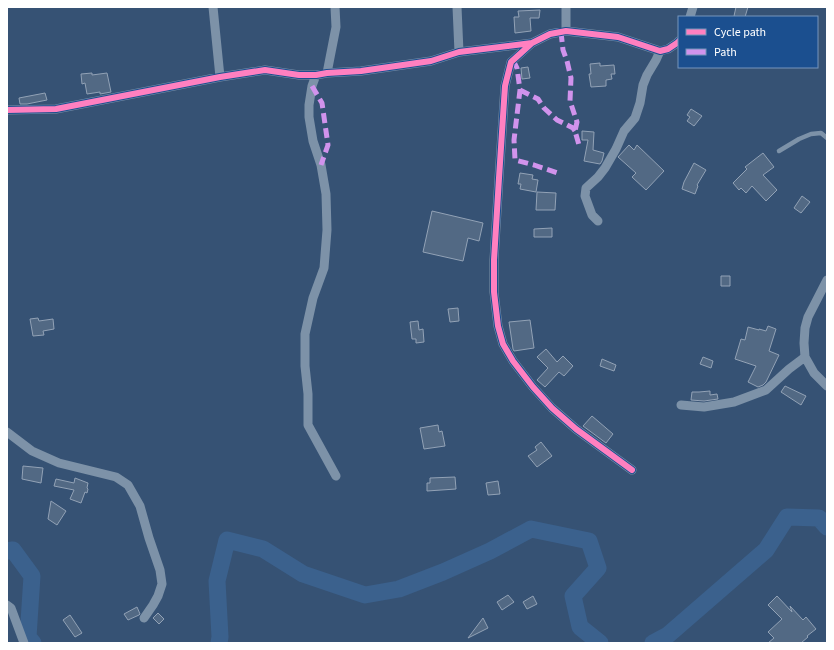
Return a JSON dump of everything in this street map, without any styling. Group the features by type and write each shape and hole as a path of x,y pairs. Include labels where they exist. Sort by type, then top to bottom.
{"street":[{"path":"213,7 220,77"},
{"path":"327,73 336,27 335,7"},
{"path":"457,7 459,52"},
{"path":"566,7 566,31"},
{"path":"7,110 56,109 220,77 265,70 299,75 361,71 431,61 459,52 532,42 550,34 566,31 618,37 660,51 668,49 678,42"},
{"path":"532,42 511,62 505,86 494,260 494,292 498,326 503,344 512,362 552,408 576,429 632,470"},
{"path":"598,220 592,215 585,196 586,188 598,177 616,150 624,131 635,118 640,103 642,86 660,51"},
{"path":"316,75 312,86 309,117 313,141 321,165 326,194 327,230 324,268 313,298 306,334 305,366 308,394 308,425 336,476"},
{"path":"827,280 808,316 805,328 804,343 805,357 814,373 827,386"},
{"path":"681,405 704,407 734,402 766,390 805,357"},
{"path":"7,432 32,451 59,463 116,477 128,485 140,506 160,570 162,584 158,596 144,618"},
{"path":"7,605 10,608 24,643"}],"lane":[{"path":"779,151 799,139 811,134 821,133 827,138"}],"building":[{"path":"736,7 748,7 745,16 734,16"},
{"path":"540,10 539,18 530,18 531,31 515,33 514,17 519,17 518,11"},
{"path":"600,63 600,66 614,65 615,74 611,74 612,79 606,80 606,86 591,87 589,74 591,74 590,64"},
{"path":"528,67 530,78 522,79 521,68"},
{"path":"92,73 92,75 107,73 111,92 87,94 85,83 82,84 81,74"},
{"path":"45,93 47,100 20,104 19,98"},
{"path":"691,109 702,116 694,126 687,121 690,117 687,115"},
{"path":"582,131 594,132 593,150 604,153 600,164 584,161 588,140 582,140"},
{"path":"629,145 634,150 637,145 664,171 646,190 632,177 636,173 618,157"},
{"path":"763,153 774,167 763,175 777,190 766,201 752,186 746,193 741,188 739,190 733,183 747,169 745,167"},
{"path":"694,163 706,170 697,185 695,194 682,189"},
{"path":"520,173 533,175 532,179 538,180 536,192 520,189 521,184 518,184"},
{"path":"537,192 556,193 555,210 536,210"},
{"path":"802,196 810,202 801,213 794,208"},
{"path":"432,211 483,223 479,241 468,238 463,261 423,252"},
{"path":"552,228 552,237 534,237 534,229"},
{"path":"721,276 730,276 730,286 721,286"},
{"path":"458,308 459,321 450,322 448,309"},
{"path":"38,318 39,321 53,319 54,329 43,331 44,335 33,336 30,319"},
{"path":"530,320 534,348 514,351 509,322"},
{"path":"418,321 419,330 423,329 424,342 416,343 416,339 412,339 410,322"},
{"path":"768,326 776,329 769,351 779,355 766,382 758,387 748,382 756,366 735,359 741,339 745,340 748,327 766,331"},
{"path":"546,349 557,362 563,356 573,366 564,376 559,372 545,387 537,380 548,368 537,357"},
{"path":"703,357 713,361 711,368 700,364"},
{"path":"602,359 616,365 614,371 600,366"},
{"path":"785,386 806,396 801,405 781,392"},
{"path":"710,391 710,395 717,394 718,399 704,401 691,400 692,392"},
{"path":"592,416 613,434 606,443 583,426"},
{"path":"438,425 439,432 442,431 445,446 424,449 420,428"},
{"path":"541,442 552,456 537,467 528,456 537,450 535,447"},
{"path":"23,466 43,468 41,483 22,479"},
{"path":"455,477 456,489 427,491 427,483 430,483 430,478"},
{"path":"75,478 88,483 87,493 85,492 81,503 70,499 74,490 54,486 56,479 74,483"},
{"path":"498,481 500,494 488,495 486,483"},
{"path":"51,501 66,511 57,525 48,519"},
{"path":"508,595 514,602 502,610 497,602"},
{"path":"533,596 537,604 527,609 523,602"},
{"path":"777,596 792,612 790,606 803,620 806,617 816,629 801,643 768,643 774,638 768,632 782,619 768,605"},
{"path":"137,607 140,614 128,620 124,614"},
{"path":"158,613 164,619 159,624 153,618"},
{"path":"70,615 82,633 75,637 63,620"},
{"path":"483,618 488,628 468,638"}],"waterway":[{"path":"653,643 668,635 766,550 787,517 819,518 827,527"},
{"path":"219,643 217,581 227,540 263,549 303,574 365,595 399,589 443,572 490,551 531,529 589,541 598,568 573,596 580,627 600,643"},
{"path":"7,551 13,550 32,576 28,637 33,643"}],"marked path":[{"path":"561,32 563,50 571,78 570,101 577,122 575,131 579,145"},
{"path":"511,62 515,64 517,68 520,90 514,140 515,160 558,173"},
{"path":"312,86 322,103 328,145 321,165"},
{"path":"520,90 538,99 544,108 557,120 573,128 575,131"}],"cycle path":[{"path":"7,110 56,109 220,77 265,70 299,75 361,71 431,61 459,52 532,43 550,34 566,31 618,37 660,51 668,49 678,42"},
{"path":"532,43 511,62 505,86 494,260 494,292 498,326 503,344 513,361 533,387 552,408 576,429 632,470"}]}
